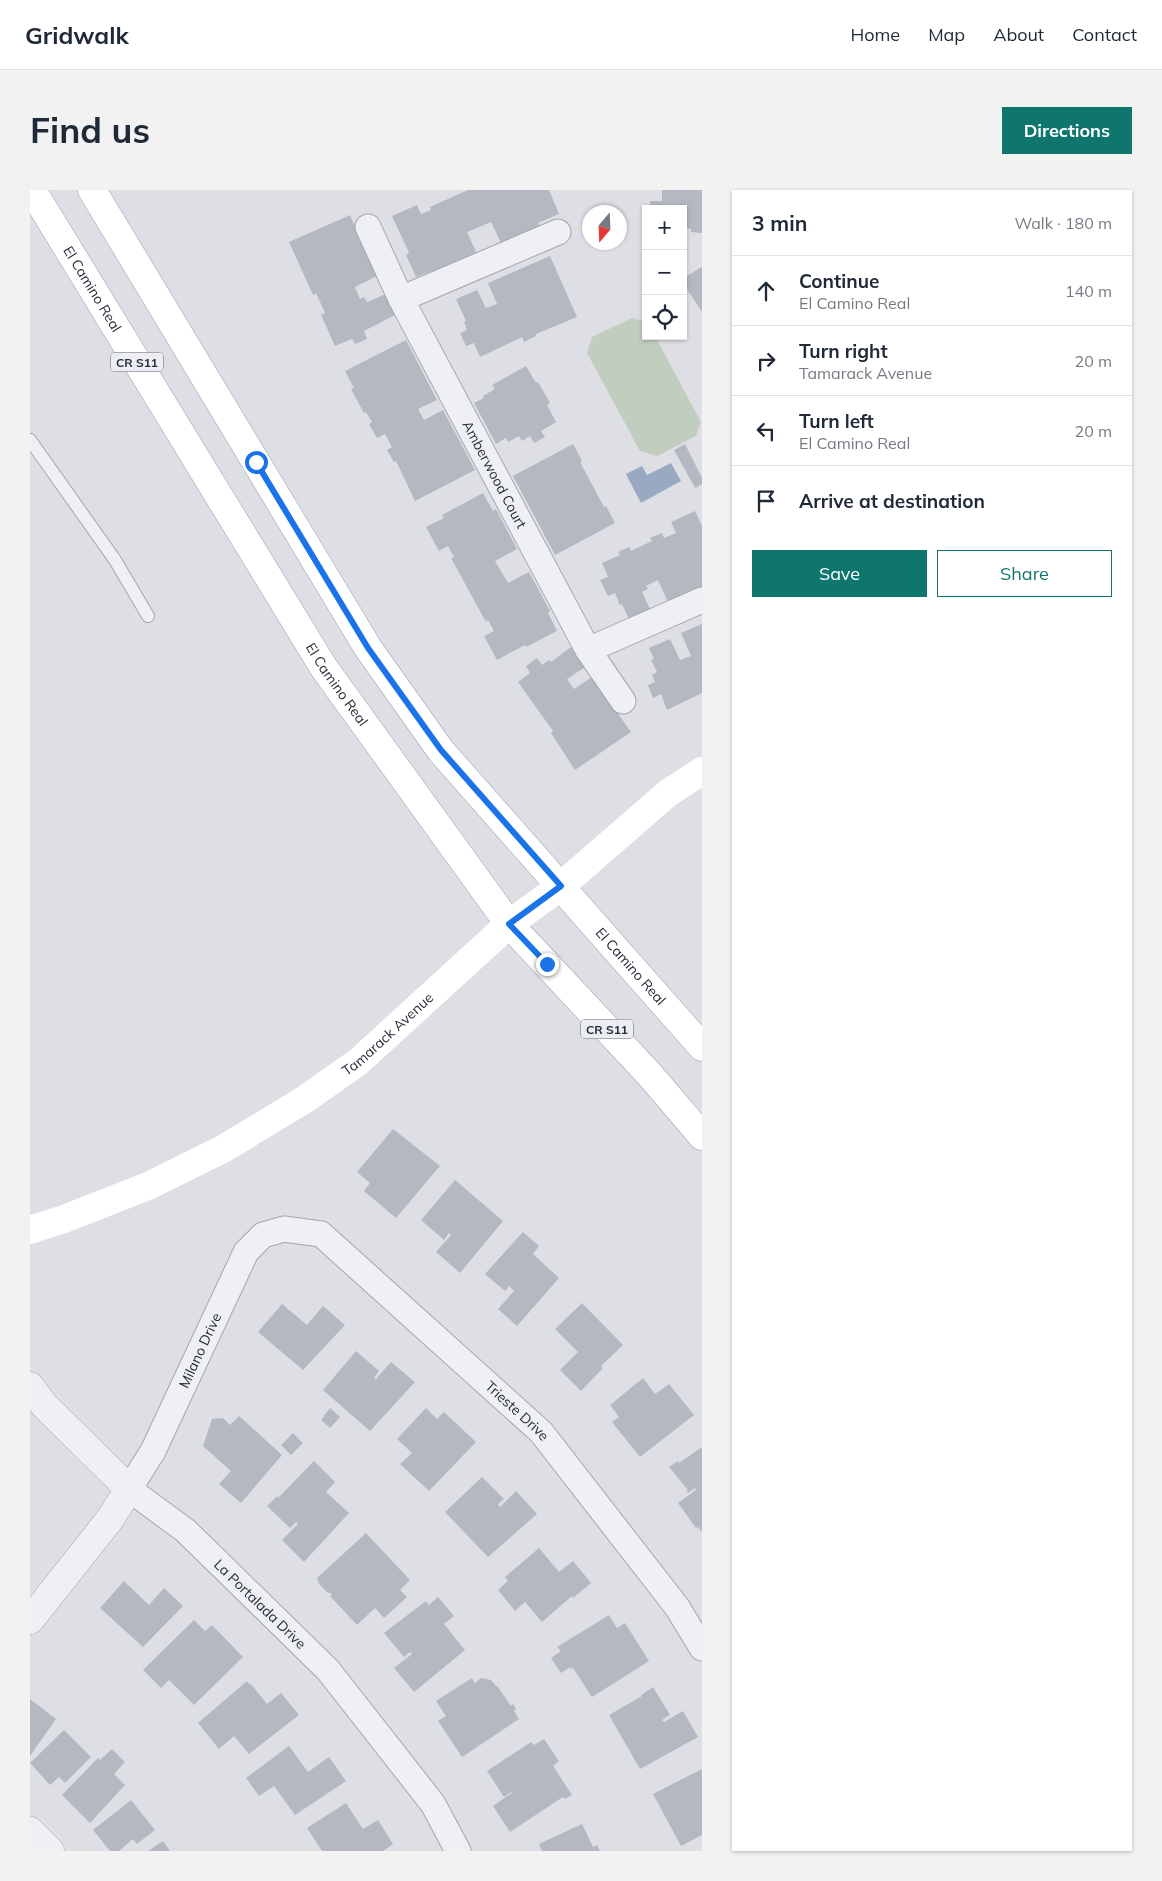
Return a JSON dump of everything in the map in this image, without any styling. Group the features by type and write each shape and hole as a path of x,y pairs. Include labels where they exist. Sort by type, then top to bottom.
{"main road":[{"name":"El Camino Real","path":"32,190 324,668 509,924 650,1075 702,1136"},
{"name":"El Camino Real","path":"92,190 368,648 441,750 702,1047"},
{"name":"Tamarack Avenue","path":"30,1230 64,1219 148,1186 223,1150 304,1100 358,1062 509,924 561,886 668,794 702,771"}],"street":[{"name":"Amberwood Court","path":"368,227 400,299 588,650 622,701"},
{"path":"400,299 558,232"},
{"path":"588,650 702,600"},
{"name":"Milano Drive","path":"129,1488 154,1452 246,1252 263,1235 284,1229"},
{"name":"Trieste Drive","path":"284,1229 321,1234 541,1432 677,1607 702,1648"},
{"name":"La Portalada Drive","path":"30,1386 44,1405 129,1488 186,1531 328,1670 433,1804 458,1851"},
{"path":"30,1620 110,1519 129,1488"},
{"path":"30,1831 50,1851"}],"lane":[{"path":"30,440 115,560 148,616"}],"green space":[{"path":"632,318 642,321 642,340 657,340 701,422 696,436 657,456 640,451 587,353 592,337"}],"water":[{"path":"671,463 681,481 641,503 626,474 642,466 647,475"}],"building":[{"path":"468,190 549,190 559,214 538,223 540,226 501,243 491,222 467,232 477,254 436,272 434,270 416,277 406,255 409,253 392,216 417,205 421,214 431,210 430,207"},
{"path":"662,190 702,190 702,233 691,232 691,229 687,228 687,205 650,205 650,201 662,201"},
{"path":"350,215 377,276 355,287 360,299 364,297 367,302 386,294 395,315 364,331 367,339 355,344 352,339 335,346 321,315 325,313 316,293 313,295 289,242"},
{"path":"550,256 577,317 536,334 536,336 524,342 522,337 480,357 474,343 466,346 460,333 467,330 464,322 466,321 456,299 477,290 486,308 497,304 488,283"},
{"path":"702,267 702,312 687,289 687,276"},
{"path":"406,340 437,400 418,409 424,420 443,410 475,470 415,501 396,461 394,462 387,450 392,447 385,434 377,438 369,424 372,422 366,412 364,413 351,389 354,388 345,371"},
{"path":"526,366 550,403 547,405 556,422 541,431 545,437 534,443 530,436 522,441 519,436 508,442 506,438 496,444 474,403 495,389 492,385"},
{"path":"573,444 582,461 580,462 604,507 606,506 615,523 555,555 513,476"},
{"path":"685,444 702,478 702,484 695,488 674,450"},
{"path":"483,493 493,511 496,509 517,549 495,561 508,583 529,572 550,611 548,613 557,631 497,660 484,636 494,631 488,620 486,622 451,558 454,557 448,546 439,551 426,527 444,518 442,515"},
{"path":"695,511 702,526 702,587 668,602 658,580 646,586 648,589 642,592 650,609 629,619 615,593 608,596 600,580 608,577 602,563 620,555 618,552 629,547 631,551 652,541 650,538 662,533 664,538 676,533 671,522"},
{"path":"702,624 702,693 667,710 661,694 653,698 648,685 655,682 652,675 657,672 651,660 654,659 649,648 670,639 680,660 691,656 681,633"},
{"path":"571,647 585,667 567,679 574,689 592,677 631,732 575,770 551,733 553,731 518,682 530,673 526,666 537,658 542,665 549,660 551,662"},
{"path":"393,1129 440,1166 396,1218 364,1191 370,1183 357,1172"},
{"path":"455,1180 503,1221 460,1273 436,1252 451,1235 449,1233 444,1240 421,1220"},
{"path":"523,1232 539,1246 533,1254 559,1278 517,1326 498,1309 514,1291 509,1286 505,1291 485,1274"},
{"path":"582,1303 623,1345 601,1366 603,1368 581,1391 560,1370 578,1352 555,1329"},
{"path":"282,1304 307,1325 323,1306 345,1325 303,1370 258,1332"},
{"path":"356,1351 379,1371 374,1378 376,1379 391,1362 415,1382 370,1431 323,1390"},
{"path":"643,1378 655,1394 669,1384 694,1415 640,1457 612,1422 619,1417 610,1405"},
{"path":"330,1408 340,1417 330,1428 321,1420"},
{"path":"426,1408 437,1419 444,1412 476,1442 429,1491 400,1464 412,1453 397,1439"},
{"path":"239,1416 282,1455 241,1503 219,1484 231,1471 203,1446 212,1419 223,1418 230,1425"},
{"path":"293,1433 303,1443 291,1455 281,1445"},
{"path":"702,1447 702,1532 698,1527 696,1528 678,1503 696,1490 695,1488 688,1493 686,1491 688,1490 669,1467 678,1461 679,1463"},
{"path":"314,1461 335,1482 326,1492 349,1513 304,1562 282,1540 298,1524 296,1522 290,1528 267,1506 277,1496 278,1498"},
{"path":"482,1477 504,1499 498,1504 500,1507 516,1491 537,1514 488,1557 445,1512"},
{"path":"366,1533 410,1580 400,1590 407,1597 384,1618 375,1608 357,1625 330,1596 332,1594 319,1584 317,1578"},
{"path":"539,1548 559,1572 573,1561 591,1583 573,1598 572,1596 542,1622 525,1602 515,1611 498,1590 508,1581 505,1577"},
{"path":"124,1581 149,1605 164,1588 183,1606 143,1647 100,1608"},
{"path":"438,1597 454,1616 444,1624 465,1650 414,1692 394,1668 412,1654 410,1652 404,1657 384,1633 426,1601 429,1605"},
{"path":"609,1615 617,1628 625,1623 649,1661 592,1697 573,1668 571,1669 570,1667 561,1673 551,1658 561,1651 557,1647"},
{"path":"194,1620 205,1631 212,1625 243,1657 194,1705 169,1680 161,1688 143,1670"},
{"path":"472,1678 475,1683 481,1678 491,1680 511,1706 513,1704 516,1709 514,1711 519,1719 462,1757 438,1721 446,1716 436,1701"},
{"path":"247,1681 267,1704 281,1693 299,1715 249,1754 234,1736 219,1749 198,1723"},
{"path":"653,1687 670,1715 662,1720 664,1722 683,1711 698,1737 640,1769 609,1715 642,1696"},
{"path":"30,1699 56,1719 30,1756"},
{"path":"64,1730 91,1757 65,1783 59,1777 50,1785 30,1763"},
{"path":"544,1739 559,1761 553,1766 572,1795 565,1799 563,1797 510,1832 493,1806 512,1793 504,1797 487,1771 531,1742 534,1745"},
{"path":"289,1746 308,1772 329,1757 346,1781 295,1815 274,1786 259,1796 246,1778"},
{"path":"112,1749 125,1762 114,1774 125,1785 90,1823 62,1795 98,1758 100,1760"},
{"path":"702,1769 702,1835 681,1846 653,1794"},
{"path":"131,1800 155,1830 137,1844 133,1839 119,1851 110,1851 93,1830"},
{"path":"346,1803 363,1829 378,1820 393,1844 383,1851 322,1851 307,1828"},
{"path":"582,1824 593,1847 597,1845 600,1851 542,1851 539,1844"},
{"path":"163,1841 170,1851 148,1851"}],"route":[{"path":"256,462 368,648 441,750 561,886 509,924 547,964"}]}
